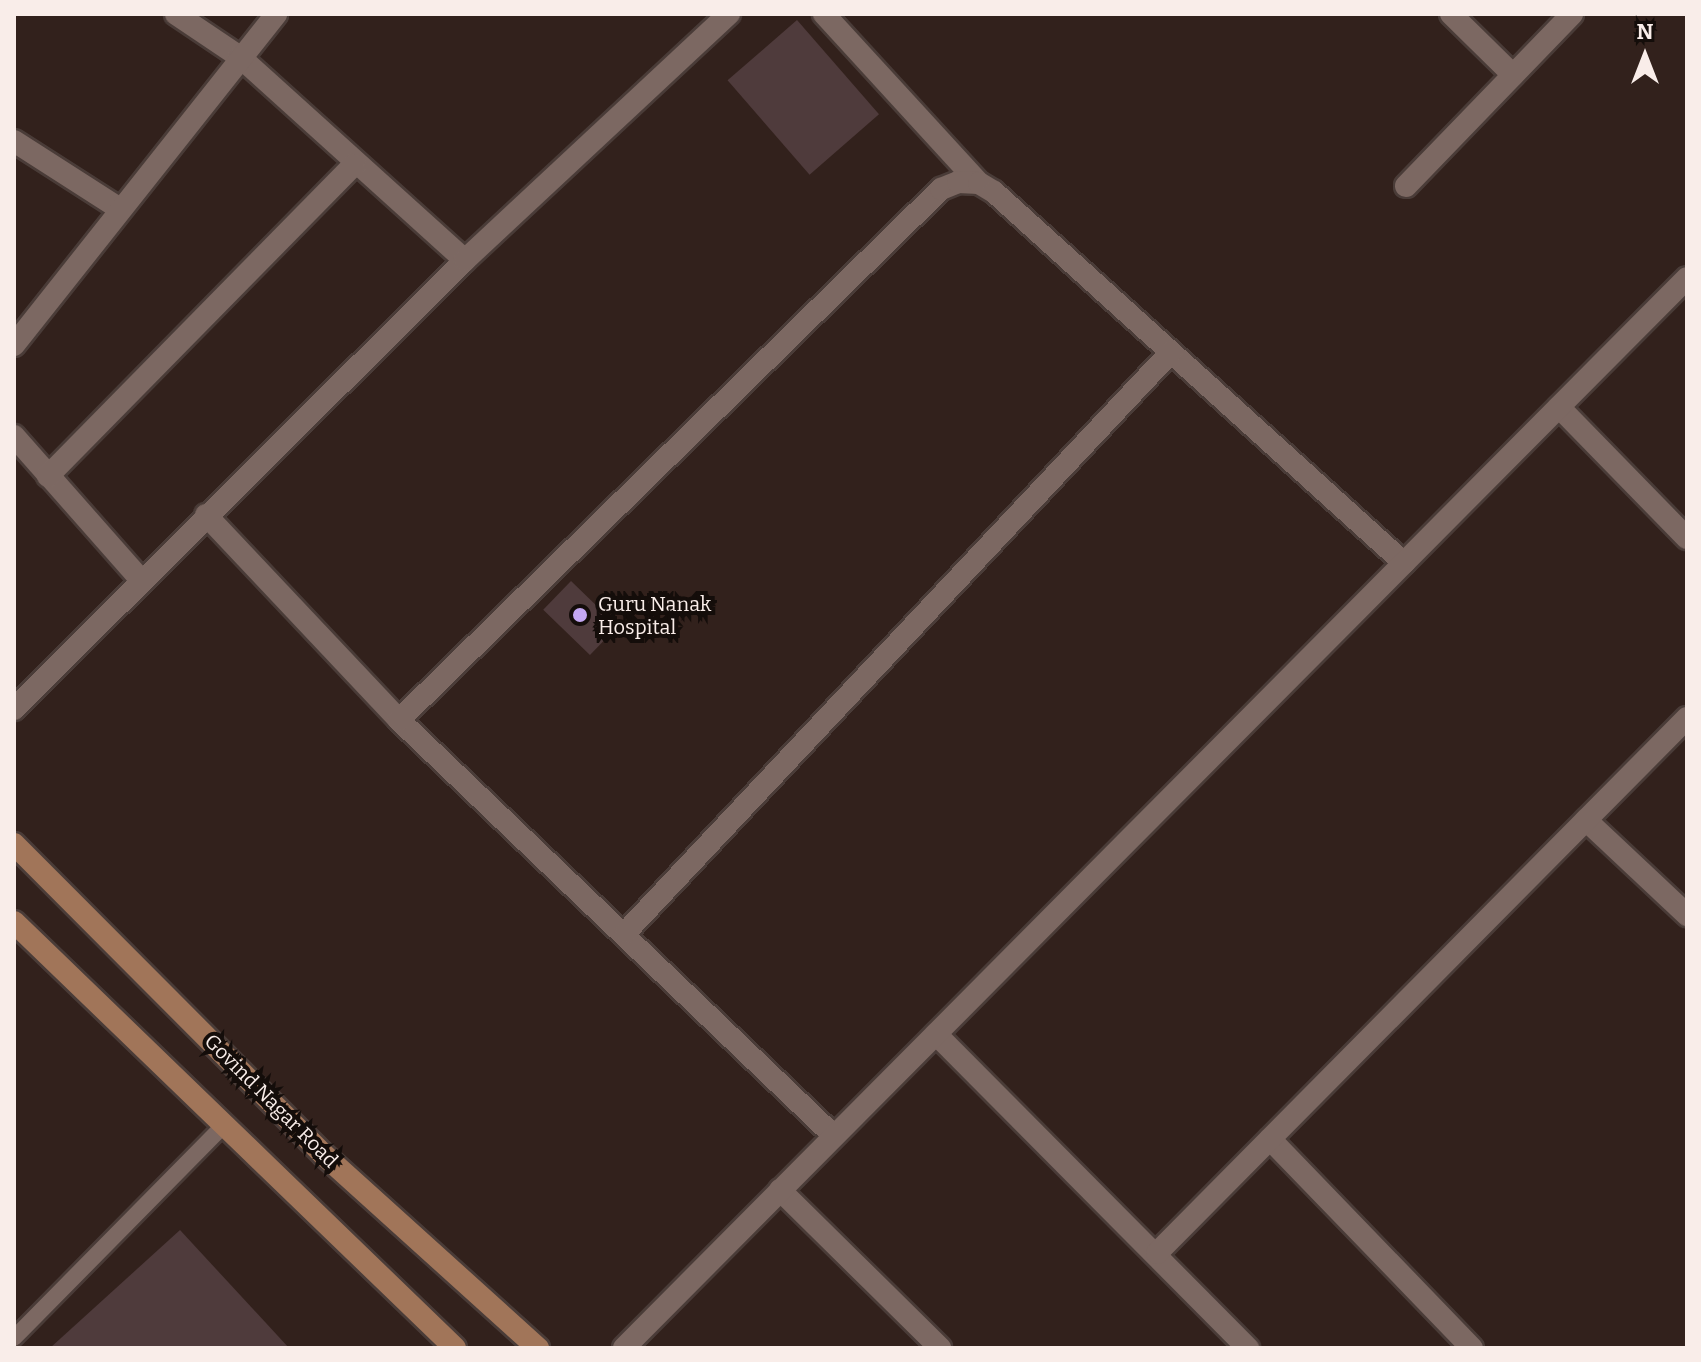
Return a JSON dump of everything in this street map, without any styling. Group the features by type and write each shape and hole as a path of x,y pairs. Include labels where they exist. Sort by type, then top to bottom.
{"main road":[{"name":"Govind Nagar Road","path":"14,844 323,1154 538,1348"},
{"path":"14,922 455,1348"}],"street":[{"path":"176,14 240,57 354,165 465,260"},
{"path":"14,345 276,14"},
{"path":"14,709 465,260 729,14"},
{"path":"824,14 979,183 1404,563"},
{"path":"1451,14 1513,75"},
{"path":"1406,186 1572,14"},
{"path":"14,141 120,209"},
{"path":"48,476 354,165"},
{"path":"399,720 941,189 958,182 979,183"},
{"path":"624,1348 1687,278"},
{"path":"626,932 1171,352"},
{"path":"1559,407 1687,538"},
{"path":"14,436 142,581"},
{"path":"206,515 399,720 626,932 834,1136"},
{"path":"1157,1253 1687,718"},
{"path":"1586,820 1687,915"},
{"path":"936,1034 1157,1253 1248,1348"},
{"path":"1270,1139 1472,1348"},
{"path":"780,1190 940,1348"}],"lane":[{"path":"14,1338 223,1126"}],"building":[{"path":"797,20 879,114 810,175 728,80"},
{"path":"571,581 618,626 590,655 543,610"},
{"path":"180,1230 289,1348 50,1348"}],"place":[{"name":"Guru Nanak Hospital","path":"580,615"}]}
